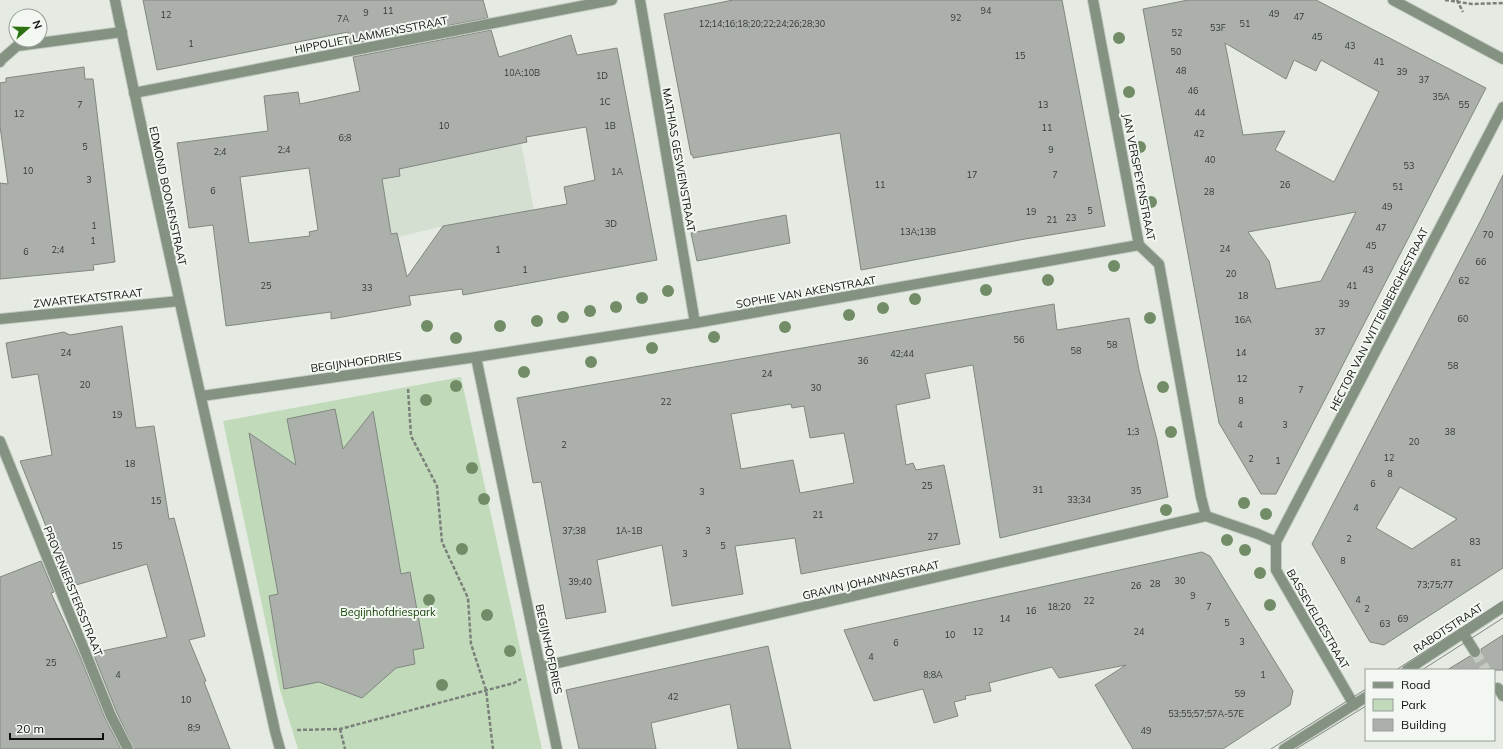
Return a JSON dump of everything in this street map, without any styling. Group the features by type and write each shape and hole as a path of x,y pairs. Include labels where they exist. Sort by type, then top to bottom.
{"street":[{"name":"EDMOND BOONENSTRAAT","path":"115,0 179,301 202,396"},
{"name":"HIPPOLIET LAMMENSSTRAAT","path":"134,93 612,0"},
{"name":"MATHIAS GESWEINSTRAAT","path":"640,0 695,323"},
{"name":"JAN VERSPEYENSTRAAT","path":"1093,0 1139,246 1159,264 1201,498 1206,516"},
{"path":"1393,0 1503,60"},
{"path":"0,62 17,46 122,32"},
{"name":"HECTOR VAN WITTENBERGHESTRAAT","path":"1276,542 1503,107"},
{"name":"SOPHIE VAN AKENSTRAAT","path":"476,357 695,323 1139,246"},
{"name":"ZWARTEKATSTRAAT","path":"0,319 179,301"},
{"name":"BEGIJNHOFDRIES","path":"202,396 476,357 557,749"},
{"path":"202,396 280,749"},
{"name":"PROVENIERSTERSSTRAAT","path":"0,441 112,716 128,749"},
{"path":"1206,516 1258,534 1276,542"},
{"name":"GRAVIN JOHANNASTRAAT","path":"540,667 1206,516"},
{"name":"BASSEVELDESTRAAT","path":"1276,542 1276,570 1354,705"},
{"name":"RABOTSTRAAT","path":"1409,669 1503,607"},
{"path":"1463,633 1475,652"},
{"path":"1284,749 1365,698"}],"path":[{"path":"1445,0 1472,4 1503,4"},
{"path":"407,366 411,436 436,486 442,542 468,598 471,644 486,690 493,749"},
{"path":"275,731 340,729 514,683 540,667"},
{"path":"340,729 345,749"}],"shaded area":[{"path":"497,49 512,101 527,142 521,143 534,210 443,226 398,237 397,233 391,234 385,195 369,198 369,137 357,77"}],"green space":[{"name":"Begijnhofdriespark","path":"461,377 542,749 298,749 280,690 223,421"}],"building":[{"path":"143,0 483,0 488,18 350,44 348,32 157,70"},
{"path":"733,0 1062,0 1105,226 1025,239 861,270 840,133 693,158 693,155 691,155 664,14"},
{"path":"1188,0 1316,0 1486,88 1276,494 1261,494 1219,423 1143,9","holes":["1225,43 1286,79 1294,60 1316,71 1321,60 1379,92 1334,182 1275,150 1285,131 1243,135","1356,212 1321,281 1276,289 1269,261 1248,232"]},
{"path":"491,30 499,57 571,35 577,55 617,48 657,260 463,295 462,289 409,296 411,305 331,319 331,312 226,326 213,225 189,228 177,143 268,131 264,96 298,92 300,104 360,91 353,57","holes":["586,127 595,180 564,187 567,204 443,226 407,277 397,233 391,234 382,179 400,176 399,169 527,142 526,137","309,168 318,230 309,232 310,236 249,243 240,177"]},
{"path":"84,67 85,79 93,79 115,262 93,265 94,270 0,279 0,183 8,184 0,126 0,83 6,82 6,78"},
{"path":"1503,175 1503,568 1384,645 1370,642 1312,544","holes":["1400,487 1457,519 1412,549 1376,528"]},
{"path":"786,215 790,243 697,261 691,233"},
{"path":"1054,304 1057,330 1129,318 1139,370 1157,440 1168,497 1000,538 973,365 925,374 930,398 896,405 906,465 913,463 916,470 944,465 960,544 801,574 795,538 735,546 743,594 672,606 662,545 597,560 606,612 566,619 541,482 533,483 517,398","holes":["791,404 792,408 804,406 810,438 844,433 854,483 800,493 793,460 741,469 731,414"]},
{"path":"122,326 136,428 154,426 169,519 174,518 205,636 189,640 206,681 204,682 230,749 134,749 117,713 93,653 167,637 147,564 66,588 53,556 57,554 20,461 52,455 38,374 12,378 6,343 64,332 70,335"},
{"path":"335,409 343,449 373,411 401,574 410,572 424,648 413,650 415,664 396,668 362,698 319,682 284,689 269,596 278,594 249,433 296,465 287,419"},
{"path":"1202,552 1210,556 1293,691 1290,705 1223,749 1133,749 1095,685 1126,665 1059,678 1052,667 989,683 991,691 965,696 966,699 954,702 958,716 934,723 923,689 874,701 844,630"},
{"path":"41,561 54,592 51,593 79,654 105,718 121,749 0,749 0,577"},
{"path":"1503,635 1503,670 1449,669 1470,656 1475,658 1479,657 1481,655 1481,649"},
{"path":"768,646 791,749 738,749 730,704 651,723 656,749 579,749 566,690"}],"tunnel":[{"path":"1475,652 1485,669"}],"tram line":[{"path":"1398,669 1503,601"},
{"path":"1424,669 1503,618"},
{"path":"1271,749 1365,690"},
{"path":"1296,749 1365,707"}]}
